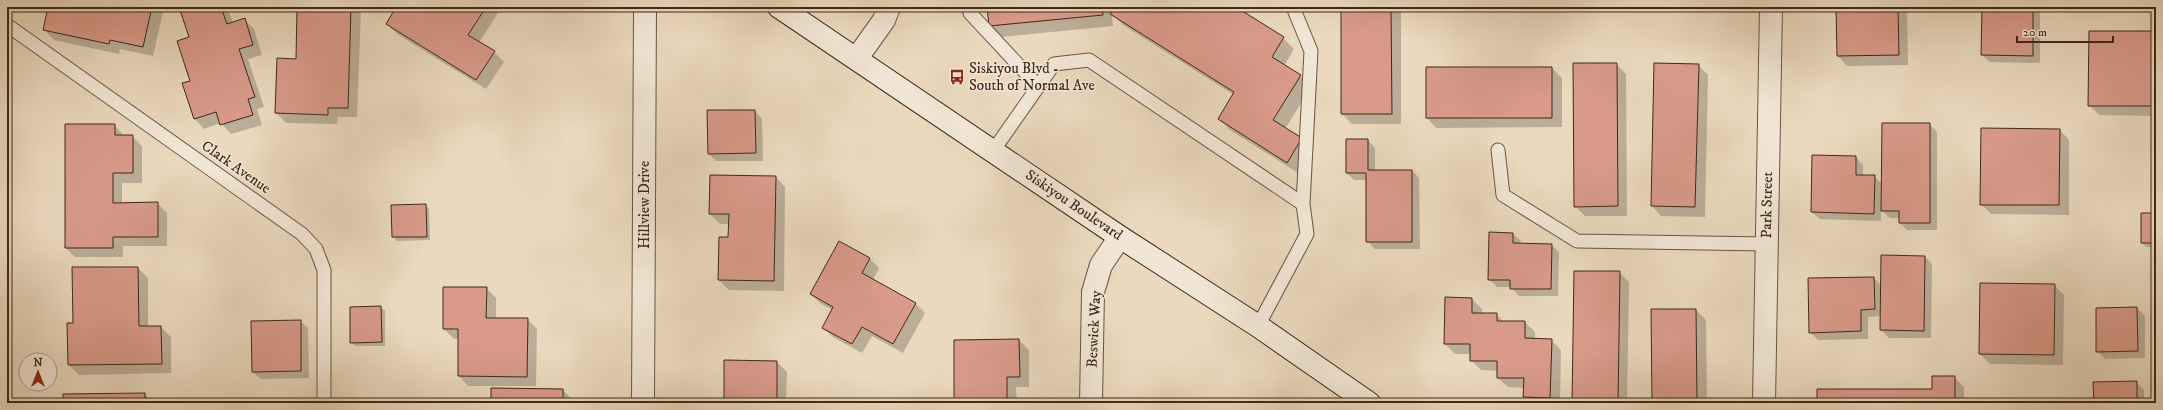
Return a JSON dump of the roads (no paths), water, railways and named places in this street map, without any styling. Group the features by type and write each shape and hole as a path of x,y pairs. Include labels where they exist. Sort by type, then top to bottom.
{"street":[{"name":"Hillview Drive","path":"643,403 645,7"},
{"name":"Siskiyou Boulevard","path":"779,7 857,58 1120,237 1258,326 1369,403"},
{"path":"857,58 884,20 889,7"},
{"name":"Park Street","path":"1764,403 1771,7"},
{"name":"Beswick Way","path":"1091,403 1093,292 1101,265 1120,237"}],"lane":[{"path":"969,7 970,13 1038,86"},
{"path":"1258,326 1307,234 1303,204 1311,51 1293,7"},
{"name":"Clark Avenue","path":"7,25 302,234 316,249 324,270 324,403"},
{"path":"994,151 1054,64 1089,60 1303,204"},
{"path":"1498,150 1503,195 1577,241 1767,244"}],"place":[{"name":"Siskiyou Blvd - South of Normal Ave","path":"957,77"}]}
